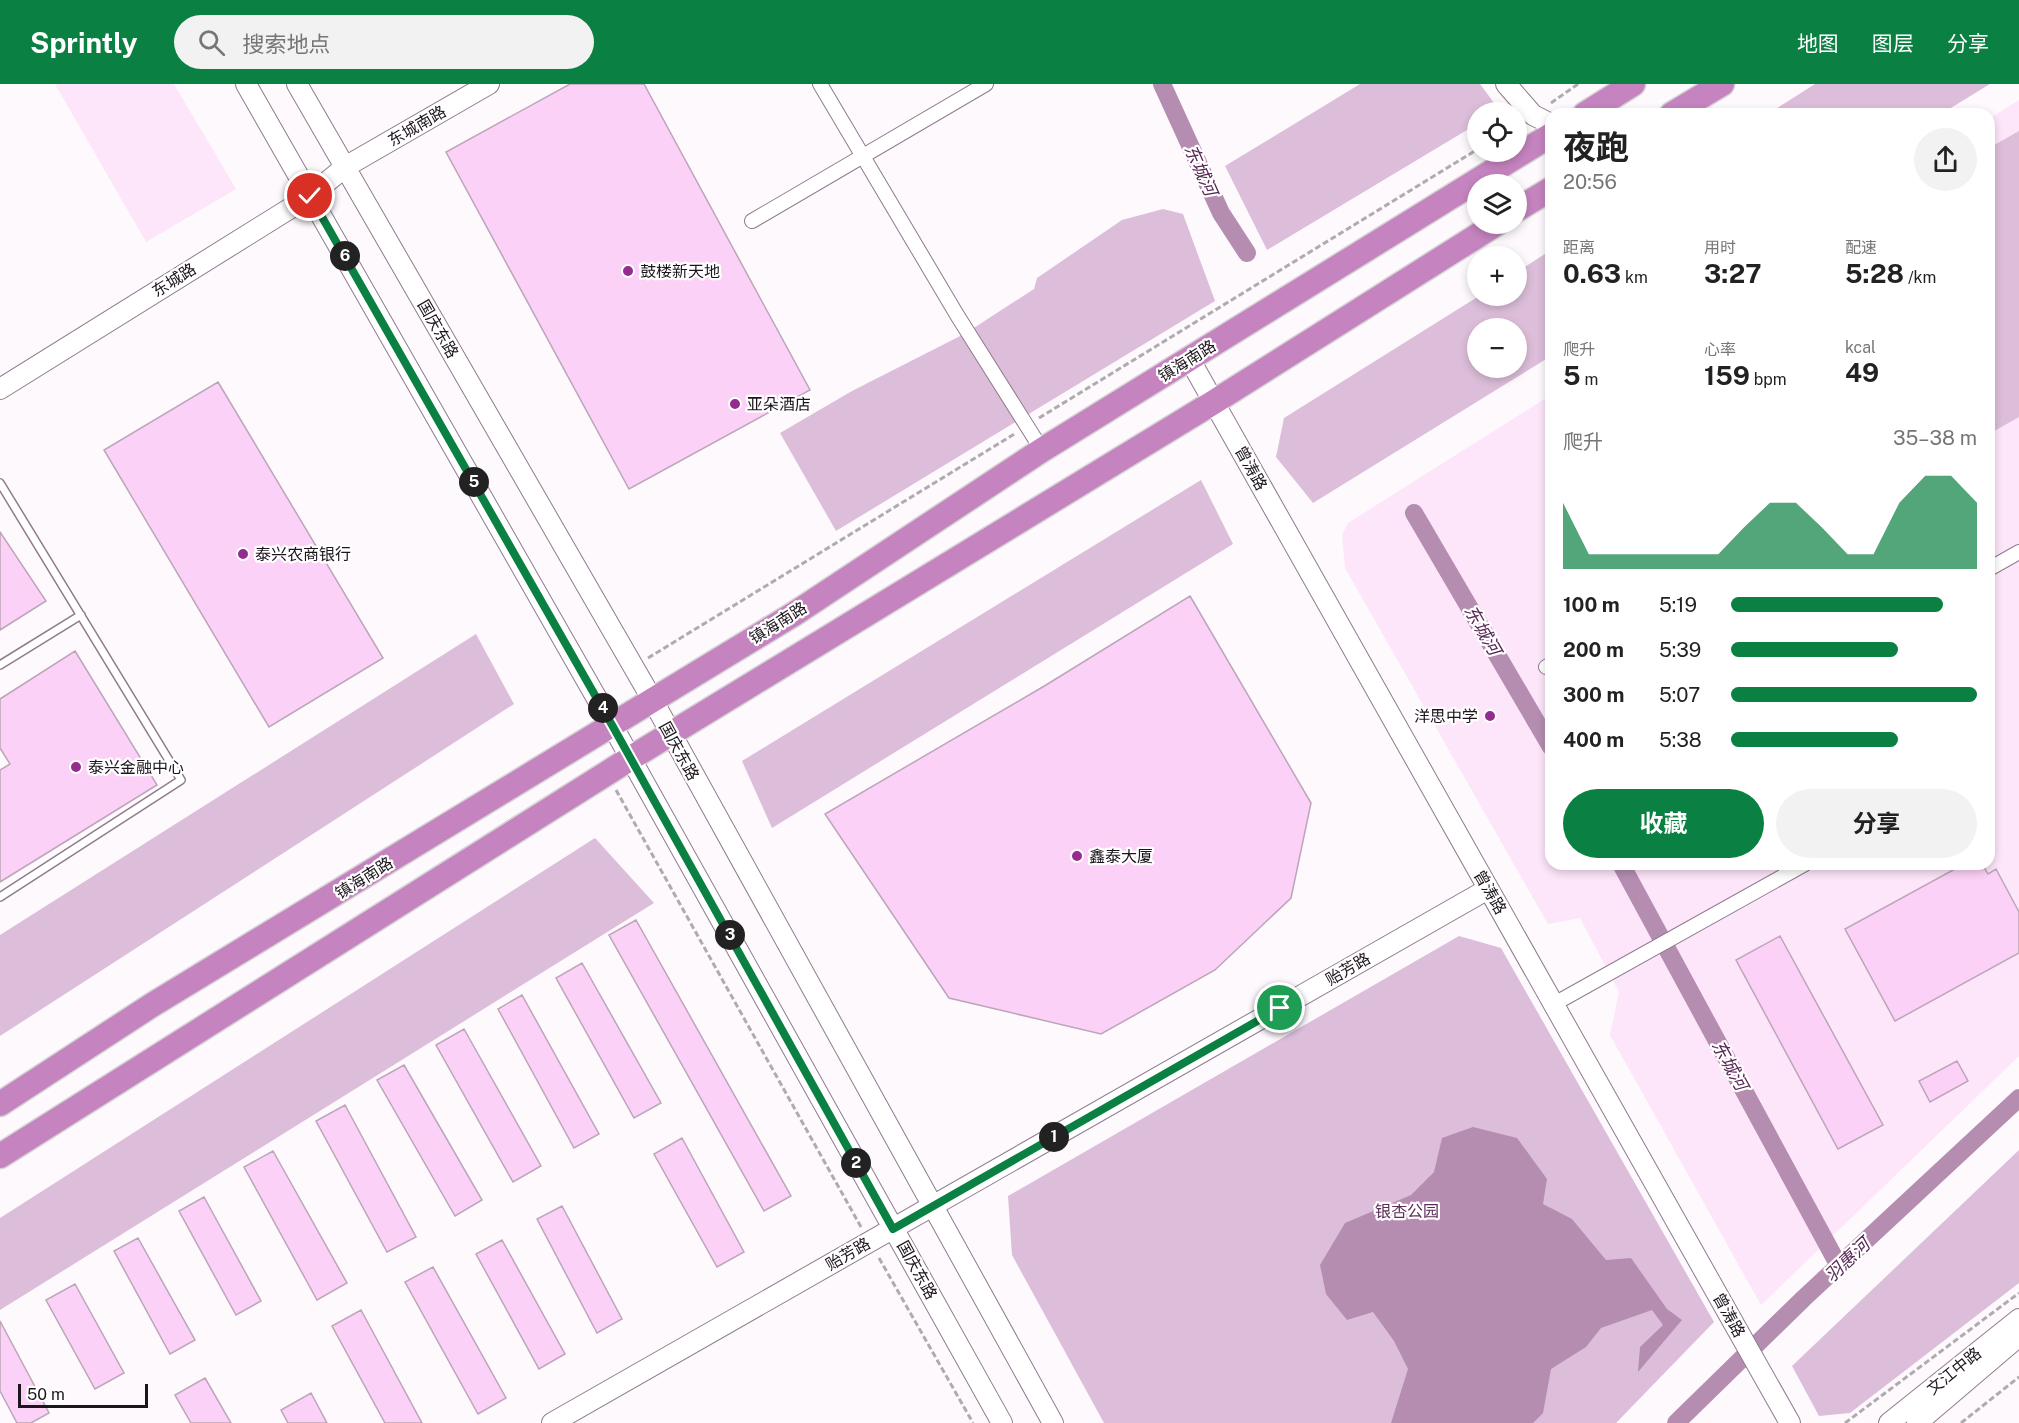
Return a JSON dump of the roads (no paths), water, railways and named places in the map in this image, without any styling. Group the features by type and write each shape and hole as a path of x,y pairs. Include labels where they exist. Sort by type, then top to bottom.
{"highway":[{"path":"1595,108 1633,84"},
{"path":"1682,108 1722,84"},
{"name":"镇海南路","path":"0,1104 152,1005 794,614 1042,450 1545,139"},
{"path":"1527,203 1545,193"},
{"path":"0,1156 669,734 1214,402 1480,234"}],"main road":[{"name":"国庆东路","path":"246,84 631,758 1002,1423"},
{"name":"国庆东路","path":"297,84 652,699 669,734 1053,1423"},
{"name":"东城南路","path":"345,167 489,84"},
{"path":"1506,84 1533,115 1545,121"},
{"name":"东城路","path":"0,389 310,196 345,167"},
{"name":"曾涛路","path":"1190,360 1790,1423"},
{"name":"贻芳路","path":"552,1423 1488,889"},
{"name":"文江中路","path":"1889,1423 2019,1319"},
{"name":"文江中路","path":"1917,1423 2019,1336"}],"street":[{"path":"820,84 1025,427 1042,450"},
{"path":"752,221 986,84"},
{"path":"1995,566 2019,552"},
{"path":"1554,1004 1794,870"}],"lane":[{"path":"0,483 181,780 0,897"},
{"path":"0,665 81,615"}],"waterway":[{"name":"东城河","path":"1162,84 1221,213 1247,253"},
{"name":"东城河","path":"1414,513 1545,737"},
{"name":"东城河","path":"1624,870 1839,1266"},
{"name":"羽惠河","path":"1676,1423 1804,1298 2019,1098"}],"place":[{"name":"鼓楼新天地","path":"628,271"},
{"name":"亚朵酒店","path":"735,404"},
{"name":"泰兴农商银行","path":"243,554"},
{"name":"洋思中学","path":"1490,716"},
{"name":"泰兴金融中心","path":"76,767"},
{"name":"鑫泰大厦","path":"1077,856"}],"park label":[{"name":"银杏公园","path":"1407,1211"}]}
